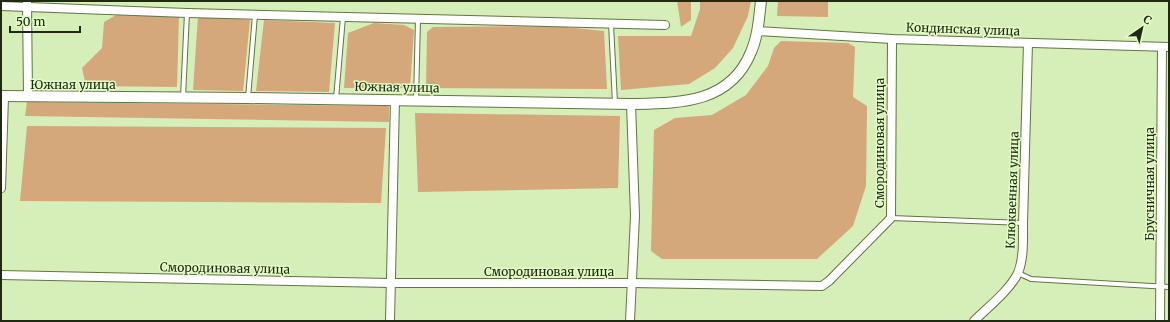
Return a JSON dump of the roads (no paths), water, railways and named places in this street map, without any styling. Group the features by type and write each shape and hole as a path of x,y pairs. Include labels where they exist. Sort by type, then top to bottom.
{"street":[{"name":"Южная улица","path":"3,96 336,99 615,104 682,102 698,99 711,94 731,80 741,68 751,53 757,31 760,1"},
{"path":"1,6 27,4 187,13 665,25"},
{"path":"27,4 28,97"},
{"name":"Кондинская улица","path":"757,31 892,39 1165,47"},
{"name":"Смородиновая улица","path":"1,275 390,283 822,286 829,281 891,218 892,39"},
{"name":"Клюквенная улица","path":"974,321 1006,290 1018,274 1022,252 1028,43"},
{"name":"Брусничная улица","path":"1160,321 1165,47"},
{"path":"1,188 3,96"},
{"path":"390,321 395,100"},
{"path":"630,321 635,216 631,104"}],"lane":[{"path":"183,98 187,13"},
{"path":"248,98 255,15"},
{"path":"336,99 343,17"},
{"path":"416,101 418,19"},
{"path":"610,23 615,104"},
{"path":"891,218 1023,224"},
{"path":"1018,274 1031,279 1160,288 1169,287"}]}
